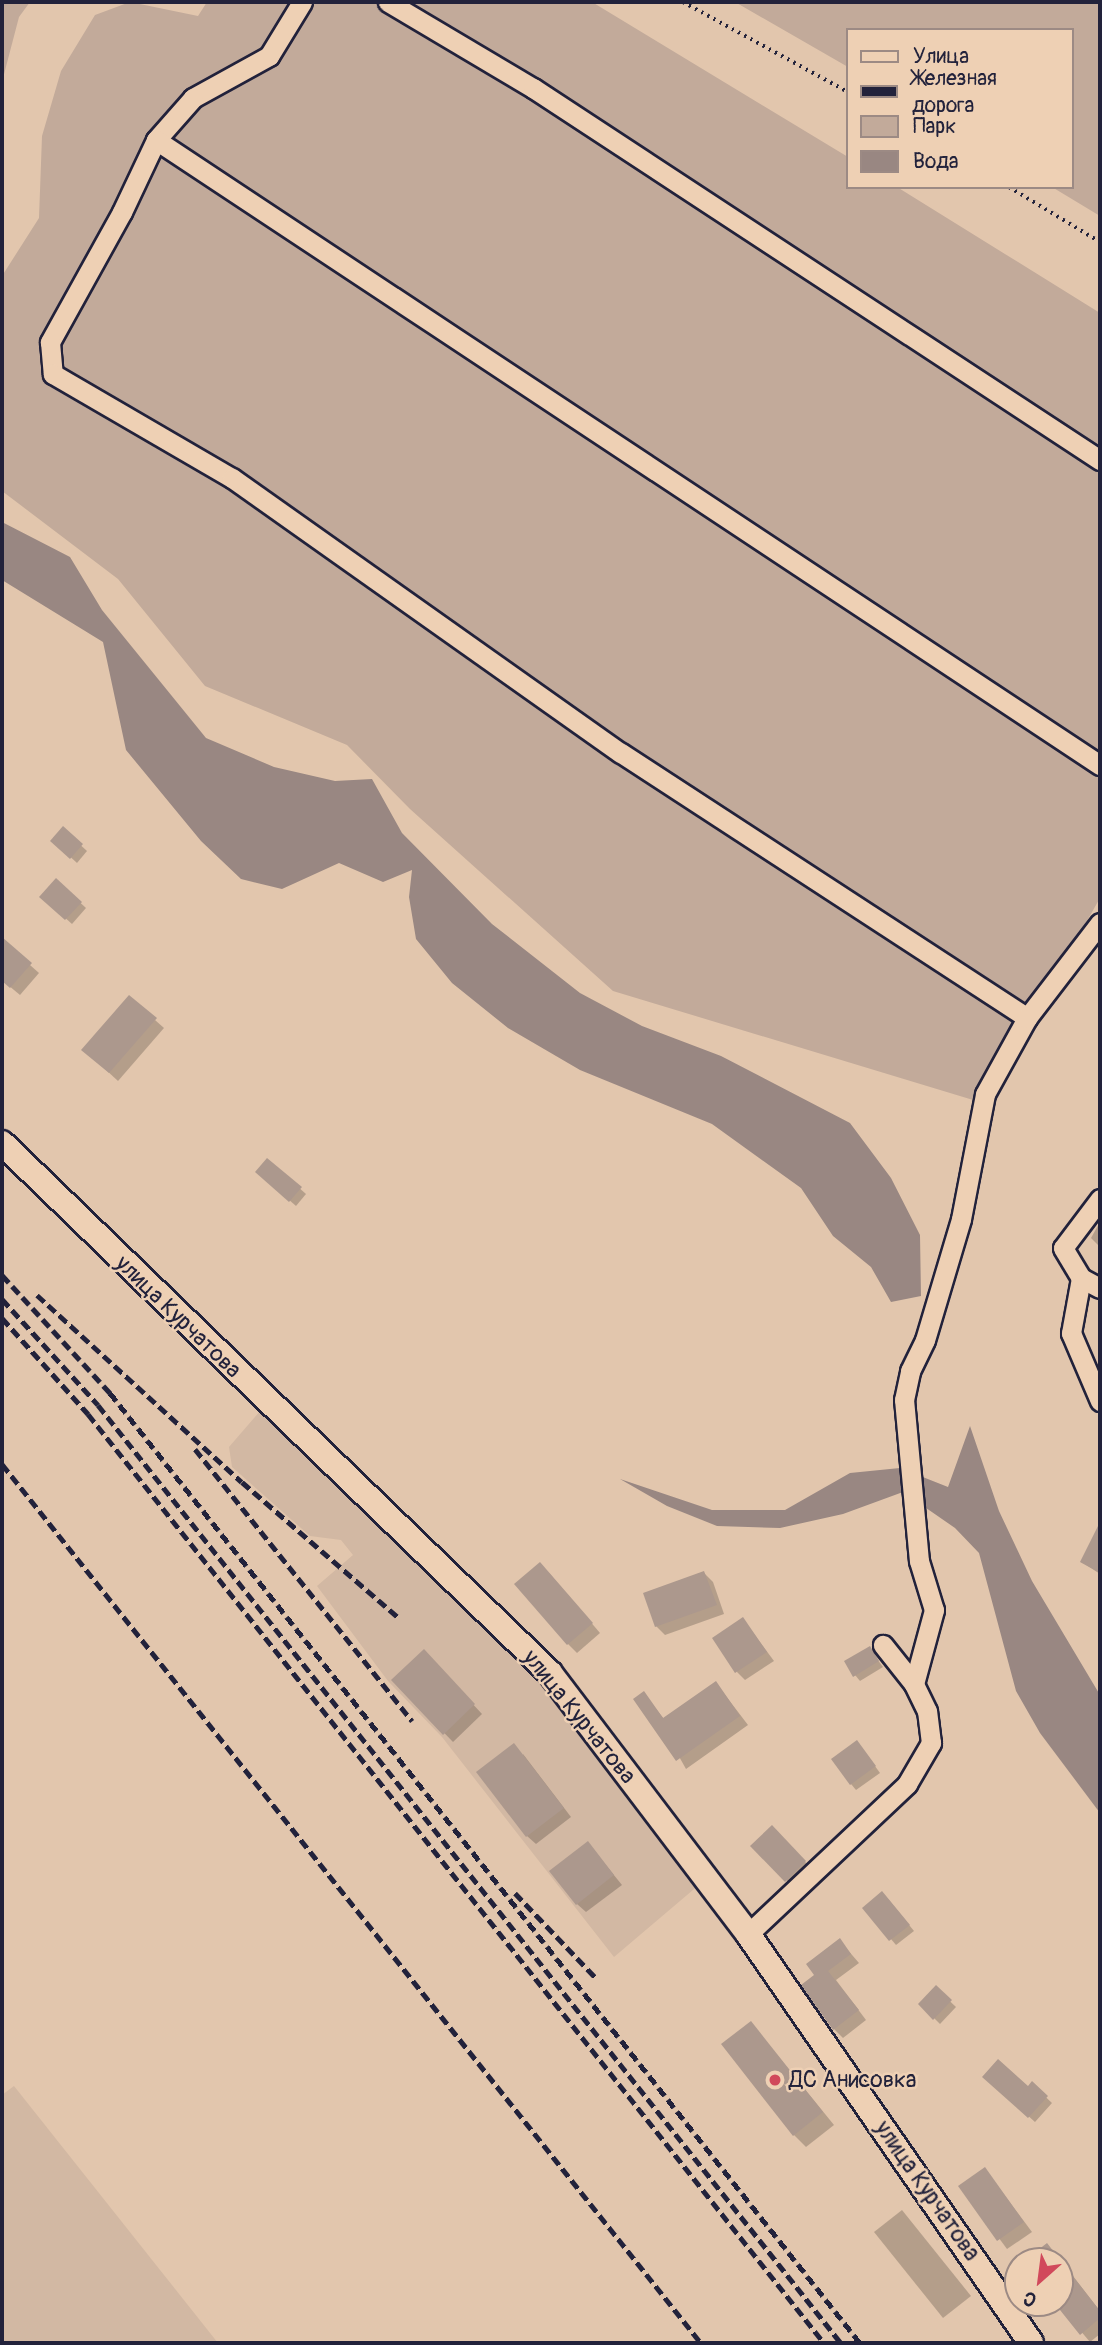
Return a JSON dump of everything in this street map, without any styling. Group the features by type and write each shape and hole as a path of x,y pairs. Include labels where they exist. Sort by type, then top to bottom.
{"street":[{"path":"302,2 269,56 193,98 156,139 122,212 50,342 53,374 232,478 621,753 1027,1018"},
{"path":"388,2 533,88 1100,460"},
{"path":"156,139 1100,765"},
{"path":"914,1684 934,1610 919,1561 904,1400 910,1371 925,1340 961,1219 985,1094 1027,1018 1100,923"},
{"name":"улица Курчатова","path":"2,1143 550,1673 748,1934 1031,2343"},
{"path":"1100,1199 1063,1248 1081,1278 1100,1289"},
{"path":"1081,1278 1071,1332 1100,1401"},
{"path":"748,1934 907,1784 931,1743 927,1711 914,1684 883,1645"}],"path":[{"path":"683,2 846,91"},
{"path":"1012,189 1100,242"}],"shaded area":[{"path":"261,1410 542,1679 700,1884 614,1957 442,1737 388,1681 317,1586 353,1555 341,1540 310,1536 232,1467 229,1447"},
{"path":"14,2086 218,2343 2,2343 2,2095"}],"green space":[{"path":"2,2 30,2 19,17 2,82"},
{"path":"130,2 198,16 207,2 592,2 846,156 846,189 900,189 1100,313 1100,898 983,1103 613,991 410,809 347,745 205,686 118,579 2,491 2,276 39,218 42,136 61,71 95,15"},
{"path":"735,2 1100,2 1100,216 1055,189 1074,189 1074,28 846,28 846,66"}],"water":[{"path":"2,522 70,557 102,610 206,738 274,767 335,781 372,779 402,833 492,924 580,993 642,1026 721,1056 850,1123 891,1178 920,1235 921,1296 891,1302 871,1267 833,1236 801,1188 712,1124 580,1070 508,1028 452,983 416,939 409,897 412,870 383,882 339,863 282,889 241,879 201,841 126,750 103,642 2,580"},
{"path":"970,1426 999,1511 1032,1581 1100,1695 1100,1813 1040,1733 1016,1691 979,1553 955,1528 903,1492 843,1514 780,1528 717,1526 667,1506 620,1479 712,1510 785,1510 850,1473 900,1468 948,1487"}],"building":[{"path":"63,826 83,844 70,859 50,841"},
{"path":"56,878 82,902 65,920 39,897"},
{"path":"2,937 32,963 10,988 2,981"},
{"path":"129,995 157,1018 109,1073 81,1050"},
{"path":"267,1158 302,1187 289,1202 255,1172"},
{"path":"1100,1522 1100,1573 1080,1562"},
{"path":"540,1562 593,1623 567,1645 514,1584"},
{"path":"704,1571 717,1605 655,1627 643,1593"},
{"path":"743,1617 767,1652 735,1673 712,1638"},
{"path":"870,1646 879,1661 853,1677 844,1661"},
{"path":"424,1649 475,1704 443,1735 391,1680"},
{"path":"716,1681 740,1716 676,1761 633,1699 644,1691 663,1718"},
{"path":"857,1740 876,1766 850,1785 831,1759"},
{"path":"514,1743 564,1808 526,1837 476,1772"},
{"path":"772,1825 806,1861 785,1882 750,1846"},
{"path":"588,1841 614,1875 576,1905 549,1871"},
{"path":"882,1891 910,1925 889,1941 862,1908"},
{"path":"840,1938 851,1954 828,1971 859,2010 833,2030 801,1985 814,1975 806,1964"},
{"path":"936,1985 952,2000 933,2020 918,2004"},
{"path":"751,2021 823,2112 793,2136 721,2044"},
{"path":"998,2059 1028,2086 1032,2081 1048,2096 1028,2118 982,2077"},
{"path":"985,2167 1024,2222 997,2241 958,2186"},
{"path":"1074,2278 1100,2311 1100,2318 1080,2335 1066,2317 1074,2317"}],"railway":[{"path":"2,1275 110,1393 860,2343"},
{"path":"37,1295 242,1482 400,1619"},
{"path":"2,1299 98,1405 841,2343"},
{"path":"2,1318 88,1414 824,2343"},
{"path":"195,1449 412,1721"},
{"path":"2,1464 701,2343"},
{"path":"515,1893 595,1977"}],"place":[{"name":"ДС Анисовка","path":"775,2080"}]}
